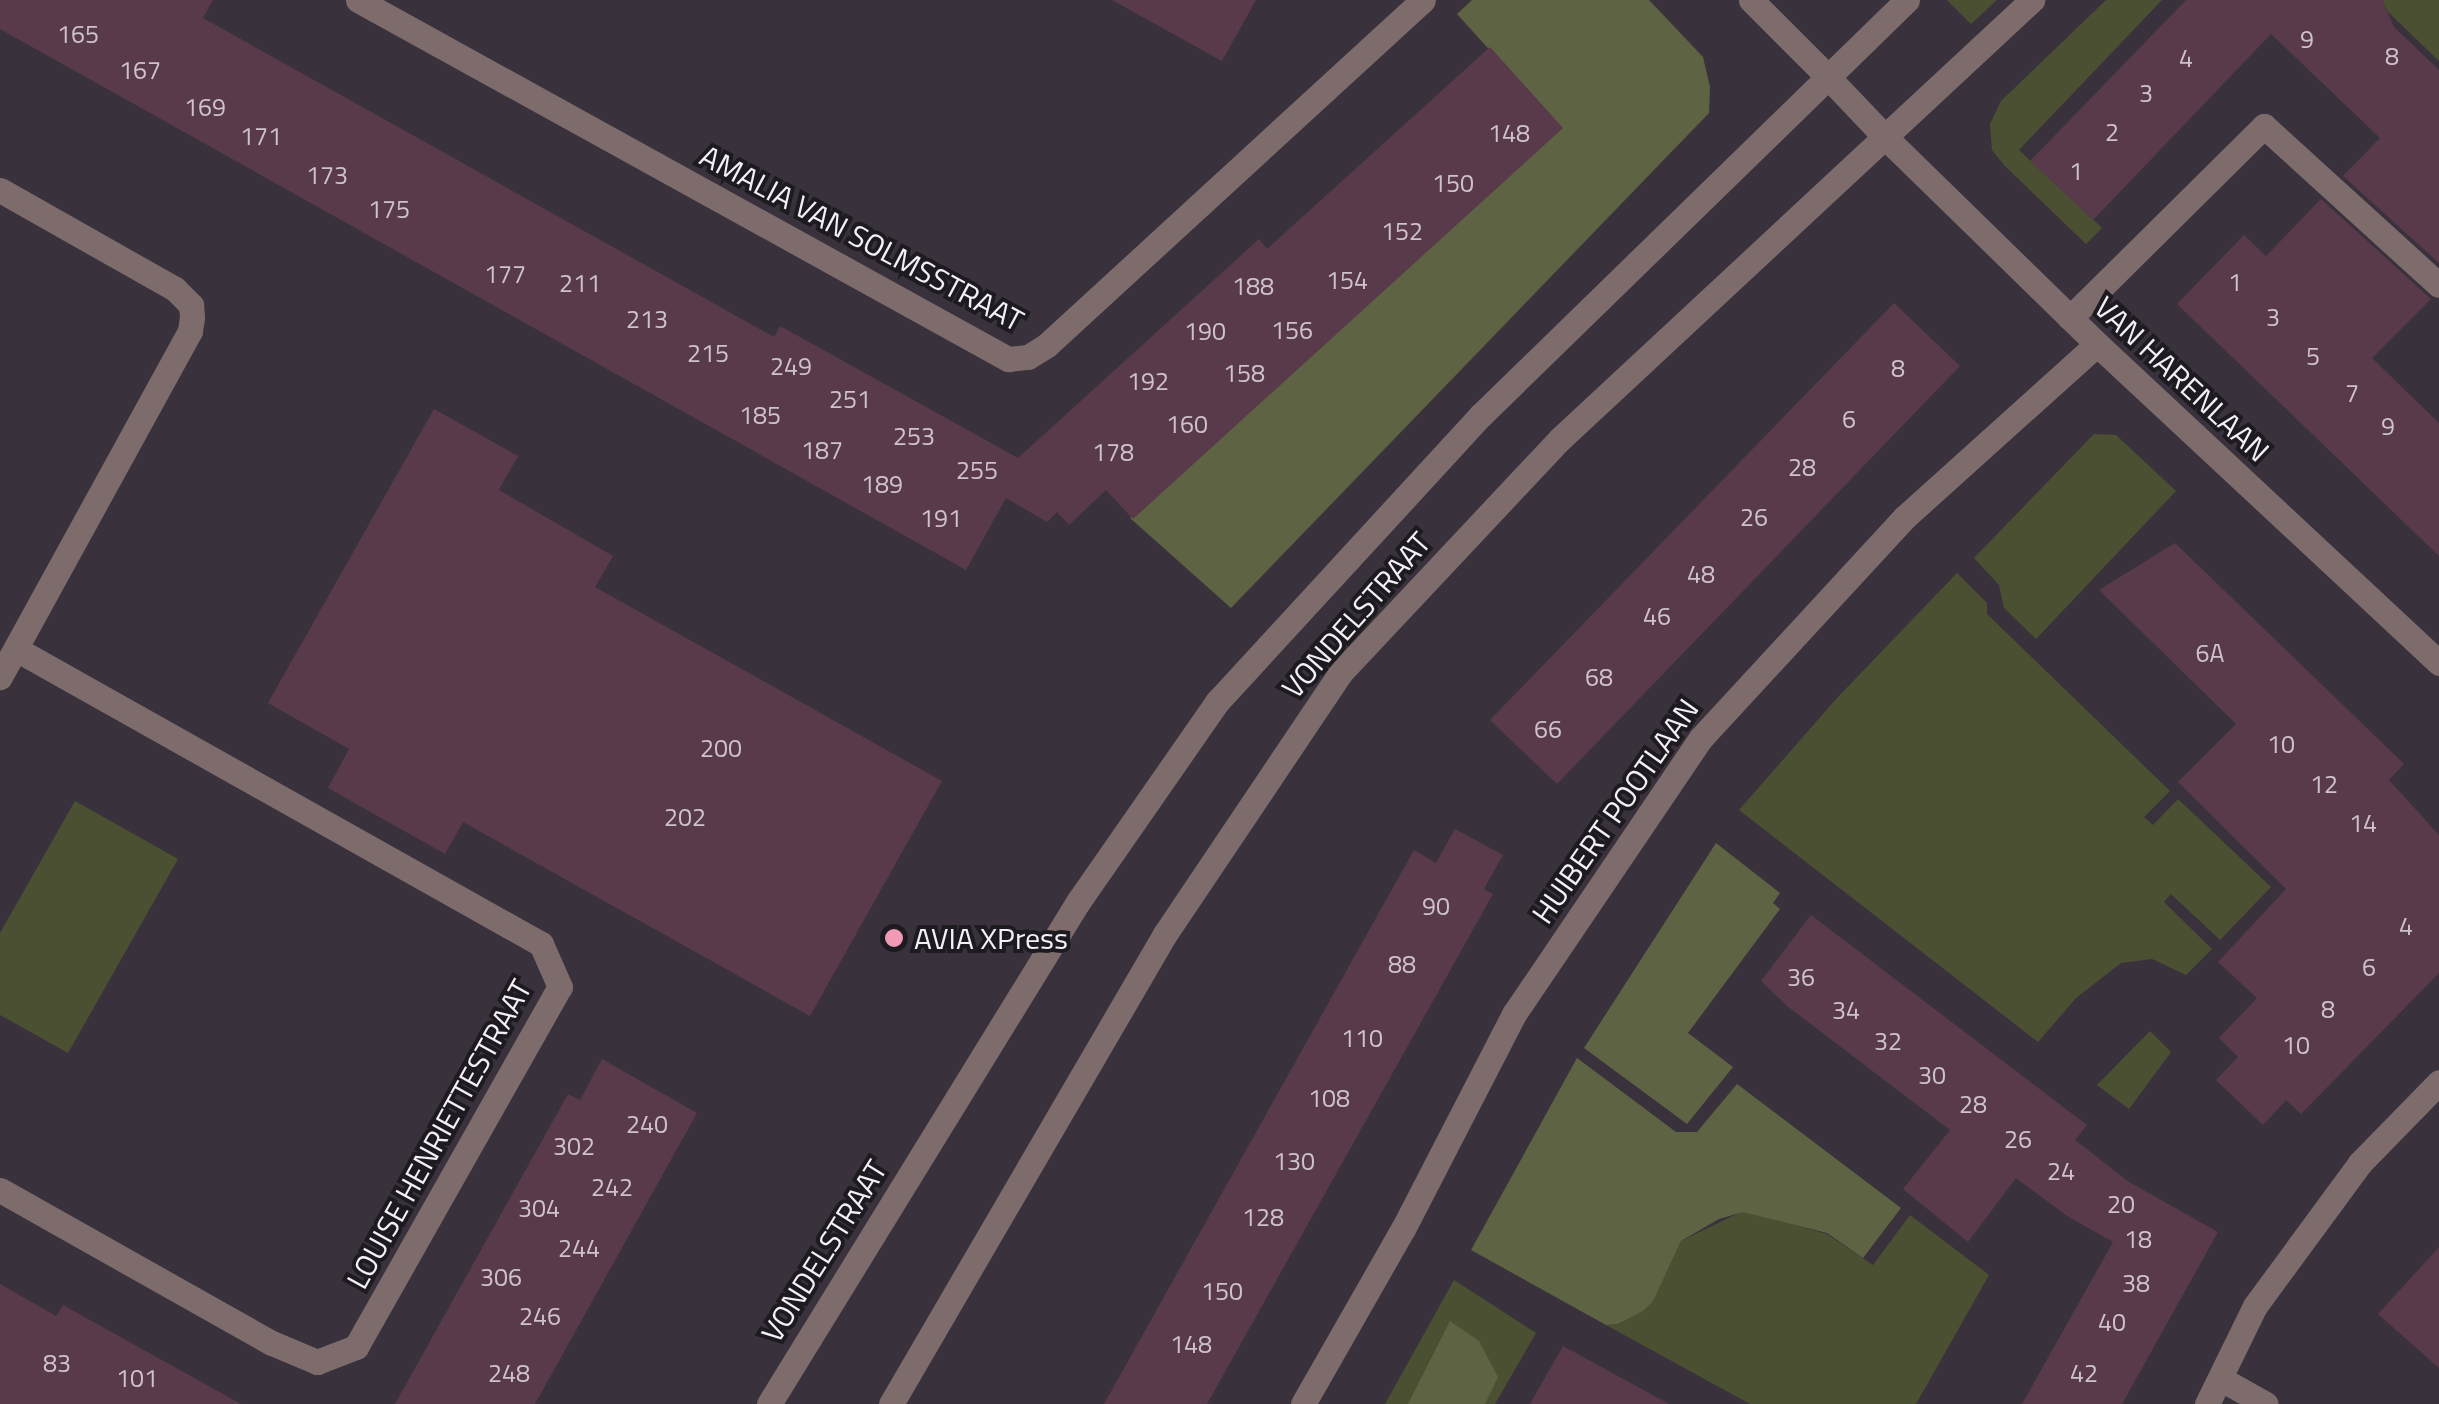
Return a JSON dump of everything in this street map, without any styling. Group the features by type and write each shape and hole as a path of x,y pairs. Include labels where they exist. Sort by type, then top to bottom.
{"street":[{"name":"AMALIA VAN SOLMSSTRAAT","path":"358,0 1008,359 1028,357 1047,345 1423,0"},
{"name":"VAN HARENLAAN","path":"1751,0 2070,318 2439,663"},
{"name":"VONDELSTRAAT","path":"769,1404 1078,902 1217,702 1480,416 1906,0"},
{"name":"VONDELSTRAAT","path":"891,1404 1165,934 1342,671 1560,440 2032,0"},
{"path":"2070,318 2264,126 2439,284"},
{"path":"0,190 174,289 191,305 192,317 190,331 0,678"},
{"name":"HUIBERT POOTLAAN","path":"1303,1404 1403,1228 1514,1014 1701,738 1906,516 2097,344"},
{"name":"LOUISE HENRIETTESTRAAT","path":"0,1190 272,1343 317,1362 356,1347 560,987 542,944 16,649"},
{"path":"2207,1404 2255,1306 2360,1164 2439,1082"},
{"path":"2221,1379 2266,1404"}],"green space":[{"path":"1472,0 1649,0 1703,57 1710,87 1709,113 1231,608 1130,518 1560,128 1457,14"},
{"path":"1947,0 1997,0 1971,24"},
{"path":"2106,0 2162,0 2019,150 2102,228 2086,244 1992,150 1990,124 2001,101"},
{"path":"2382,0 2439,0 2439,61 2388,12"},
{"path":"2094,434 2116,435 2176,491 2036,639 2004,608 1999,585 1974,558"},
{"path":"1957,573 1987,603 1987,614 2170,791 2144,817 2153,825 2178,799 2271,887 2220,940 2171,894 2164,902 2212,949 2186,975 2152,959 2121,963 2076,998 2038,1042 1739,810 1837,698"},
{"path":"75,801 178,859 68,1053 0,1015 0,933"},
{"path":"1716,843 1780,893 1773,903 1780,909 1688,1033 1733,1067 1687,1124 1584,1048"},
{"path":"2150,1031 2171,1052 2129,1109 2097,1085"},
{"path":"1577,1058 1676,1132 1697,1132 1737,1084 1901,1208 1863,1258 1827,1233 1743,1212 1719,1219 1681,1241 1653,1301 1643,1311 1618,1324 1606,1325 1471,1250"},
{"path":"1743,1211 1827,1234 1873,1265 1910,1215 1989,1275 1916,1404 1750,1404 1606,1325 1619,1324 1652,1301 1681,1241"},
{"path":"1454,1280 1536,1333 1495,1404 1385,1404"},
{"path":"1450,1321 1479,1341 1498,1377 1485,1404 1408,1404"}],"building":[{"path":"0,0 213,0 203,18 774,337 780,326 1018,458 1259,239 1267,249 1490,47 1563,128 1133,519 1106,490 1069,525 1057,512 1047,522 1006,498 966,570 0,29"},
{"path":"1112,0 1256,0 1222,61"},
{"path":"2186,0 2382,0 2394,27 2439,70 2439,263 2343,176 2380,138 2271,34 2093,220 2030,161"},
{"path":"2321,199 2431,299 2372,358 2439,423 2439,556 2177,304 2244,235 2266,256"},
{"path":"1894,303 1960,366 1557,784 1490,720"},
{"path":"434,409 518,456 499,490 613,556 595,587 942,781 810,1016 463,822 445,854 328,788 349,749 268,703"},
{"path":"2175,543 2404,764 2389,780 2439,835 2439,973 2301,1114 2286,1100 2263,1125 2216,1080 2238,1057 2219,1038 2257,998 2218,962 2286,889 2178,782 2236,724 2099,590"},
{"path":"1455,829 1503,855 1484,889 1493,894 1207,1404 1104,1404 1414,850 1436,863"},
{"path":"1811,915 2087,1125 2075,1140 2129,1182 2218,1232 2122,1404 2022,1404 2113,1242 2067,1216 2016,1178 1968,1242 1903,1189 1950,1130 1787,1006 1761,981"},
{"path":"602,1059 697,1113 535,1404 395,1404 568,1094 580,1100"},
{"path":"2439,1247 2439,1368 2378,1314"},
{"path":"0,1284 56,1316 63,1305 241,1404 0,1404"},
{"path":"1563,1346 1669,1404 1530,1404"}],"place":[{"name":"AVIA XPress","path":"894,938"}]}
